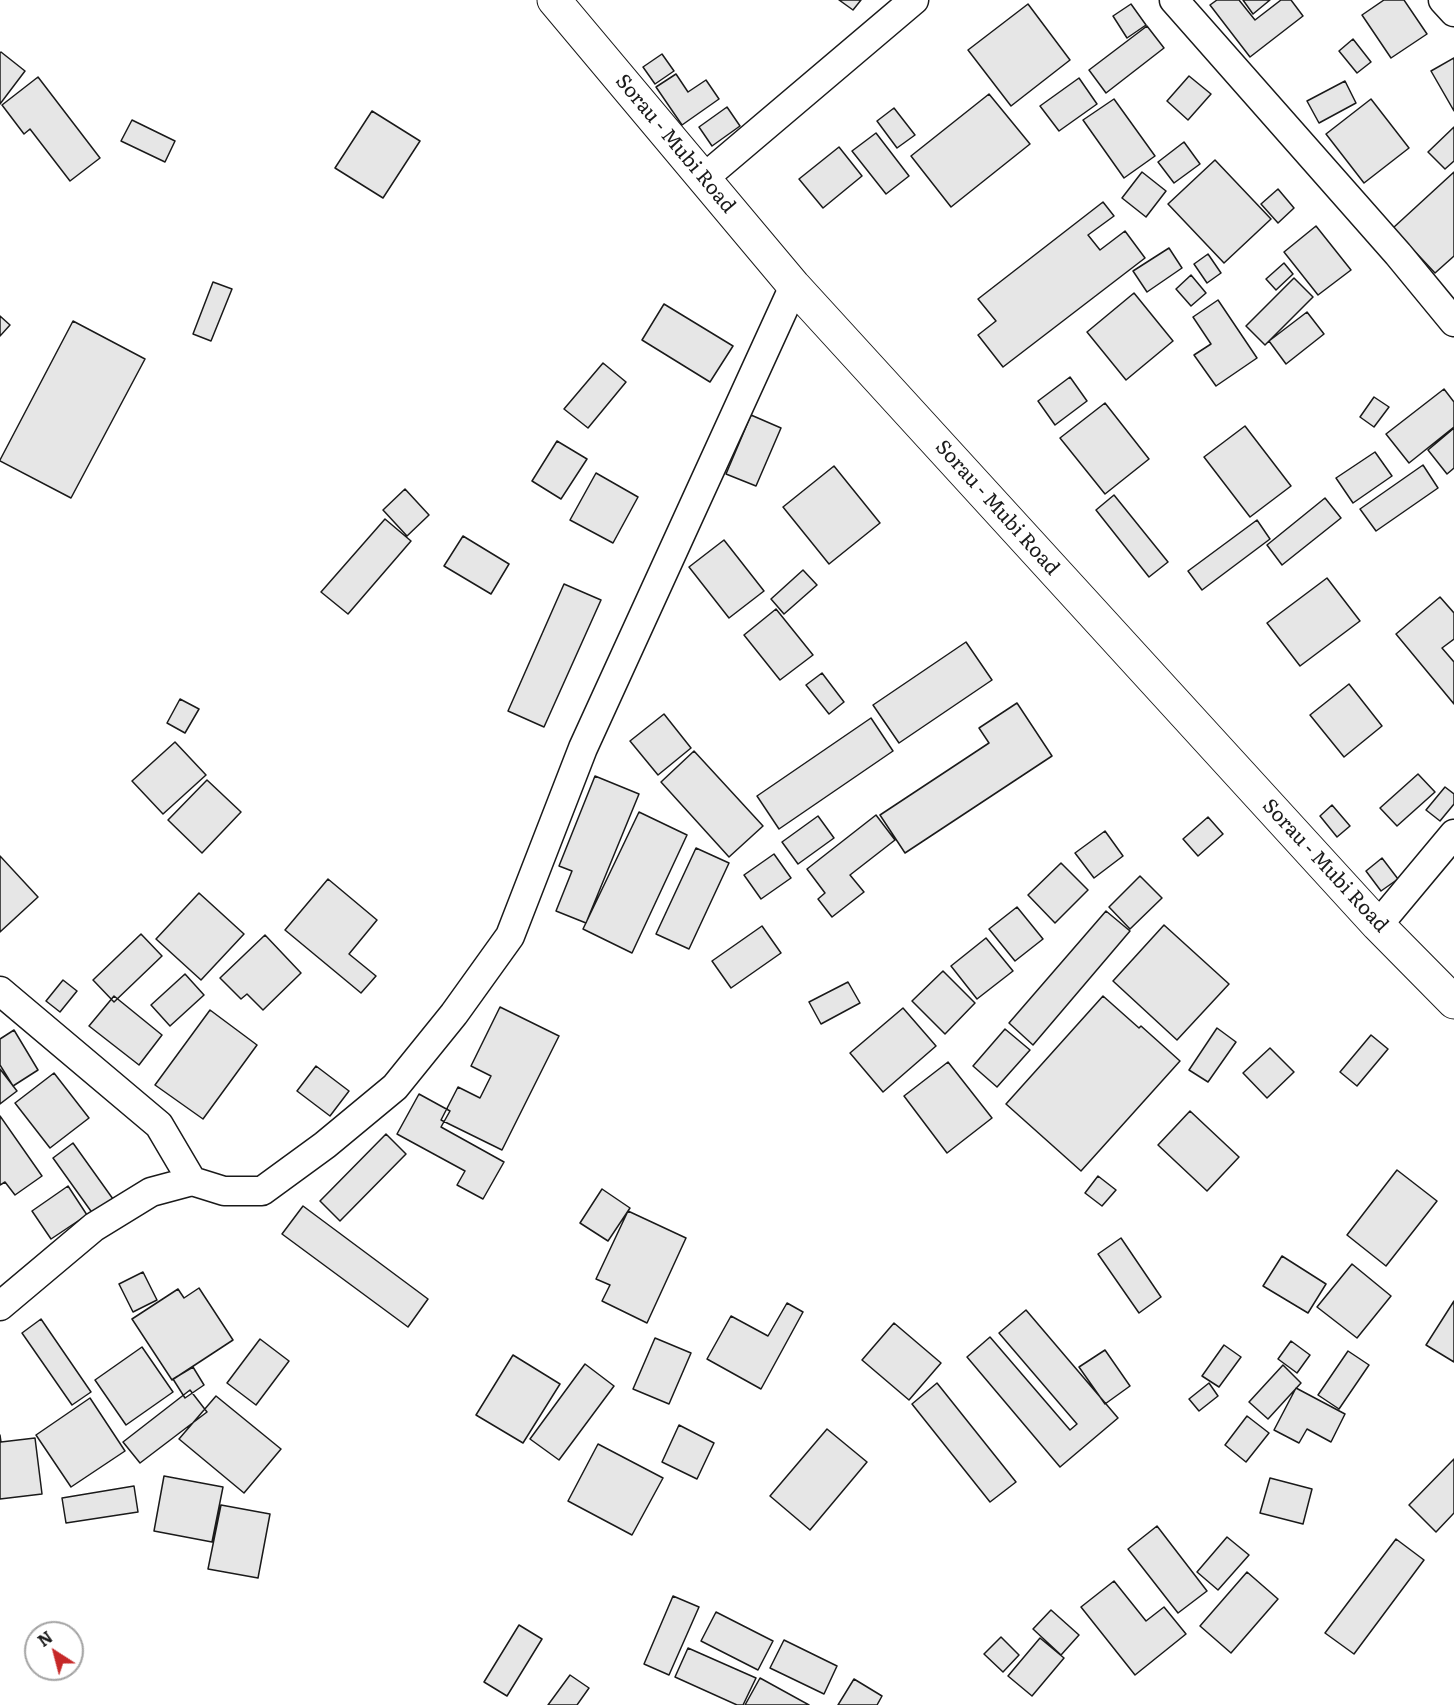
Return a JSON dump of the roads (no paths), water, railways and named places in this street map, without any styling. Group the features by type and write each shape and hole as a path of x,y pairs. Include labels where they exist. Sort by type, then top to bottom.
{"main road":[{"name":"Sorau - Mubi Road","path":"554,0 794,286 1378,926 1454,1002"}],"street":[{"path":"704,178 914,0"},
{"path":"1174,0 1391,245 1454,322"},
{"path":"1443,0 1454,12"},
{"path":"0,1306 94,1227 151,1192 192,1181 224,1191 262,1191 325,1146 395,1087 454,1014 510,936 584,748 794,286"},
{"path":"1378,926 1454,834"},
{"path":"0,991 159,1125 192,1181"}]}
